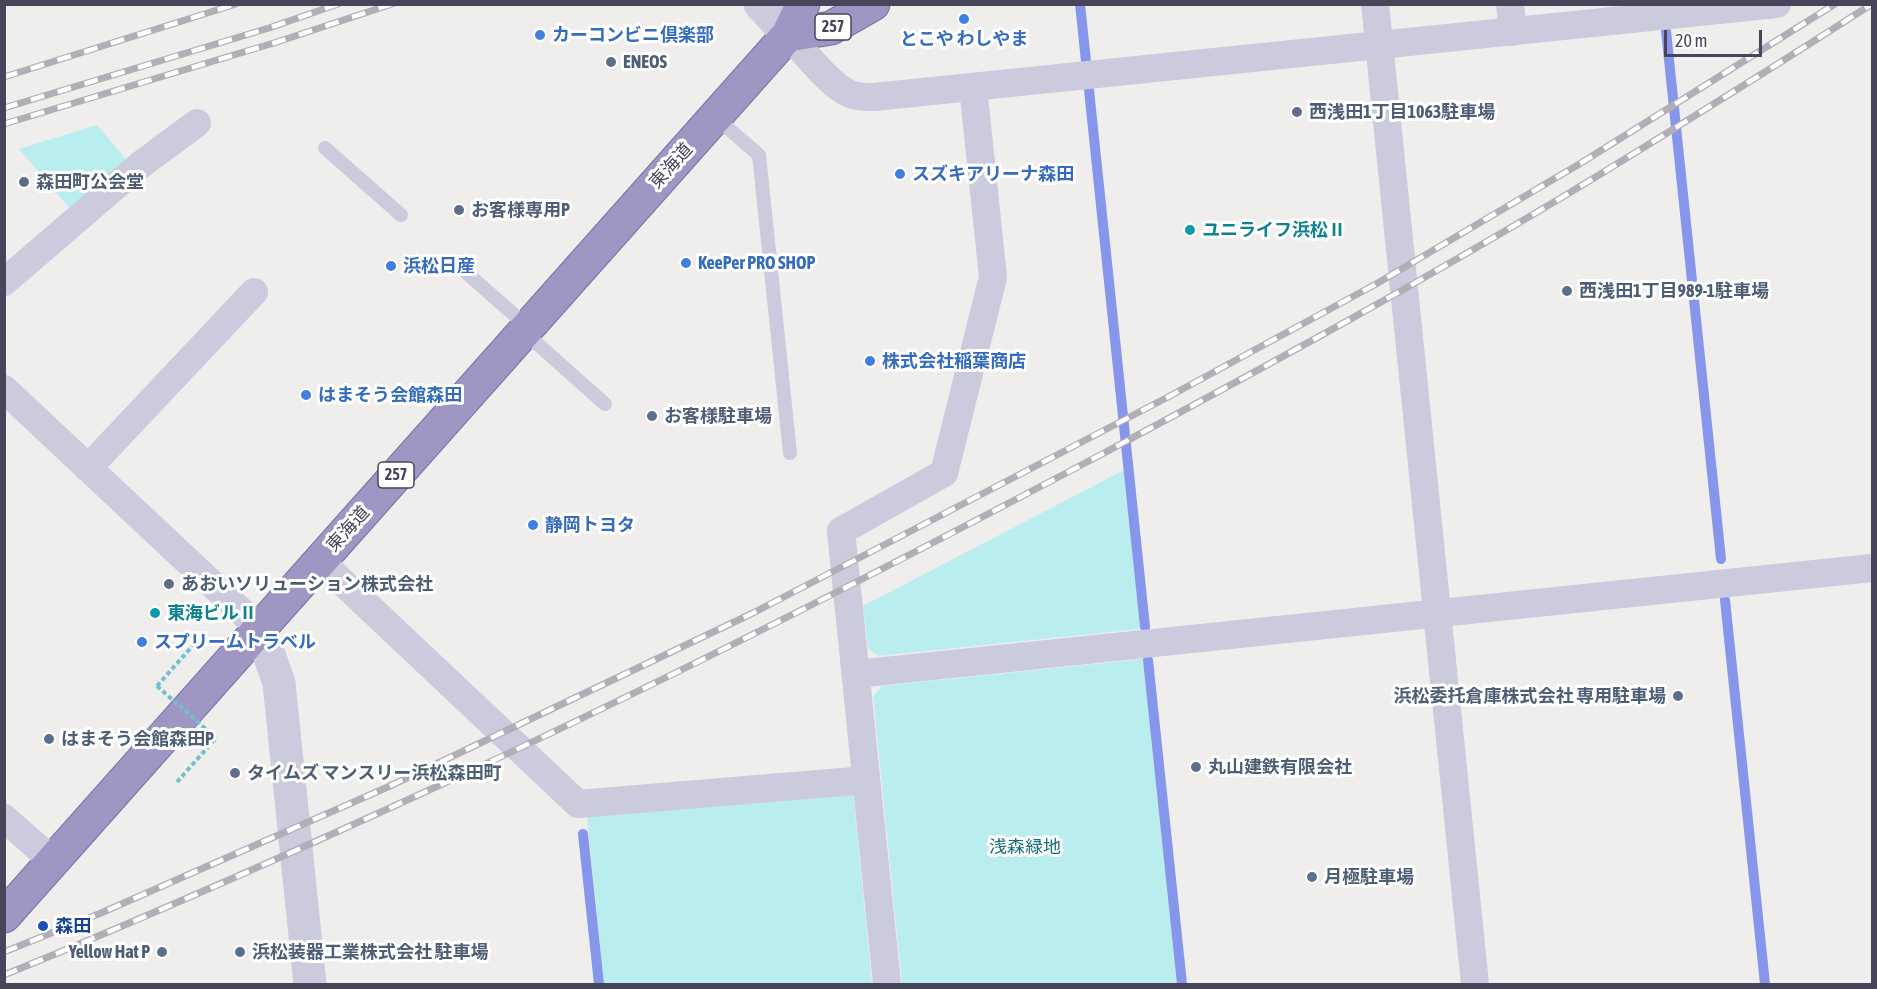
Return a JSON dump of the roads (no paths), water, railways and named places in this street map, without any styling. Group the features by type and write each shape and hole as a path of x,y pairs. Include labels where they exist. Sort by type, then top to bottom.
{"highway":[{"name":"東海道","path":"4,916 715,117 786,20 803,4"},
{"name":"257","path":"786,20 831,28 873,4"}],"street":[{"path":"760,4 786,20 837,86 861,97 1379,45 1511,18 1777,4"},
{"path":"1375,4 1475,984"},
{"path":"887,984 841,531 944,473 993,278 973,87"},
{"path":"4,282 138,166 197,123"},
{"path":"88,468 254,292"},
{"path":"8,398 88,468 260,629 279,683 310,984"},
{"path":"320,561 578,804 866,780"},
{"path":"856,674 1872,568"},
{"path":"4,818 53,861"}],"lane":[{"path":"715,117 759,155 790,453"},
{"path":"325,148 401,215"},
{"path":"453,261 605,404"}],"waterway":[{"path":"1080,4 1086,61"},
{"path":"1666,31 1721,559"},
{"path":"1089,90 1145,627"},
{"path":"1725,600 1765,984"},
{"path":"1148,660 1182,984"},
{"path":"583,834 599,984"}],"railway":[{"path":"4,77 236,4"},
{"path":"4,108 269,28 338,4"},
{"path":"4,124 277,42 392,4"},
{"path":"4,952 101,913 390,786 753,613 1168,397 1376,284 1581,163 1835,4"},
{"path":"4,975 229,880 451,780 698,662 942,538 1228,387 1473,250 1629,157 1872,4"}],"place":[{"name":"とこや わしやま","path":"964,19"},
{"name":"カーコンビニ倶楽部","path":"540,35"},
{"name":"ENEOS","path":"611,62"},
{"name":"西浅田1丁目1063駐車場","path":"1297,112"},
{"name":"スズキアリーナ森田","path":"900,174"},
{"name":"森田町公会堂","path":"24,182"},
{"name":"お客様専用P","path":"459,210"},
{"name":"ユニライフ浜松Ⅱ","path":"1190,230"},
{"name":"KeePer PRO SHOP","path":"686,263"},
{"name":"浜松日産","path":"391,266"},
{"name":"西浅田1丁目989-1駐車場","path":"1567,291"},
{"name":"株式会社稲葉商店","path":"870,361"},
{"name":"はまそう会館森田","path":"306,395"},
{"name":"お客様駐車場","path":"652,416"},
{"name":"静岡トヨタ","path":"533,525"},
{"name":"あおいソリューション株式会社","path":"169,584"},
{"name":"東海ビルⅡ","path":"155,613"},
{"name":"スプリームトラベル","path":"142,642"},
{"name":"浜松委托倉庫株式会社 専用駐車場","path":"1678,696"},
{"name":"はまそう会館森田P","path":"49,739"},
{"name":"丸山建鉄有限会社","path":"1196,767"},
{"name":"タイムズ マンスリー浜松森田町","path":"235,773"},
{"name":"月極駐車場","path":"1312,877"},
{"name":"森田","path":"43,926"},
{"name":"Yellow Hat P","path":"162,952"},
{"name":"浜松装器工業株式会社 駐車場","path":"240,952"}],"park label":[{"name":"浅森緑地","path":"1025,847"}]}
